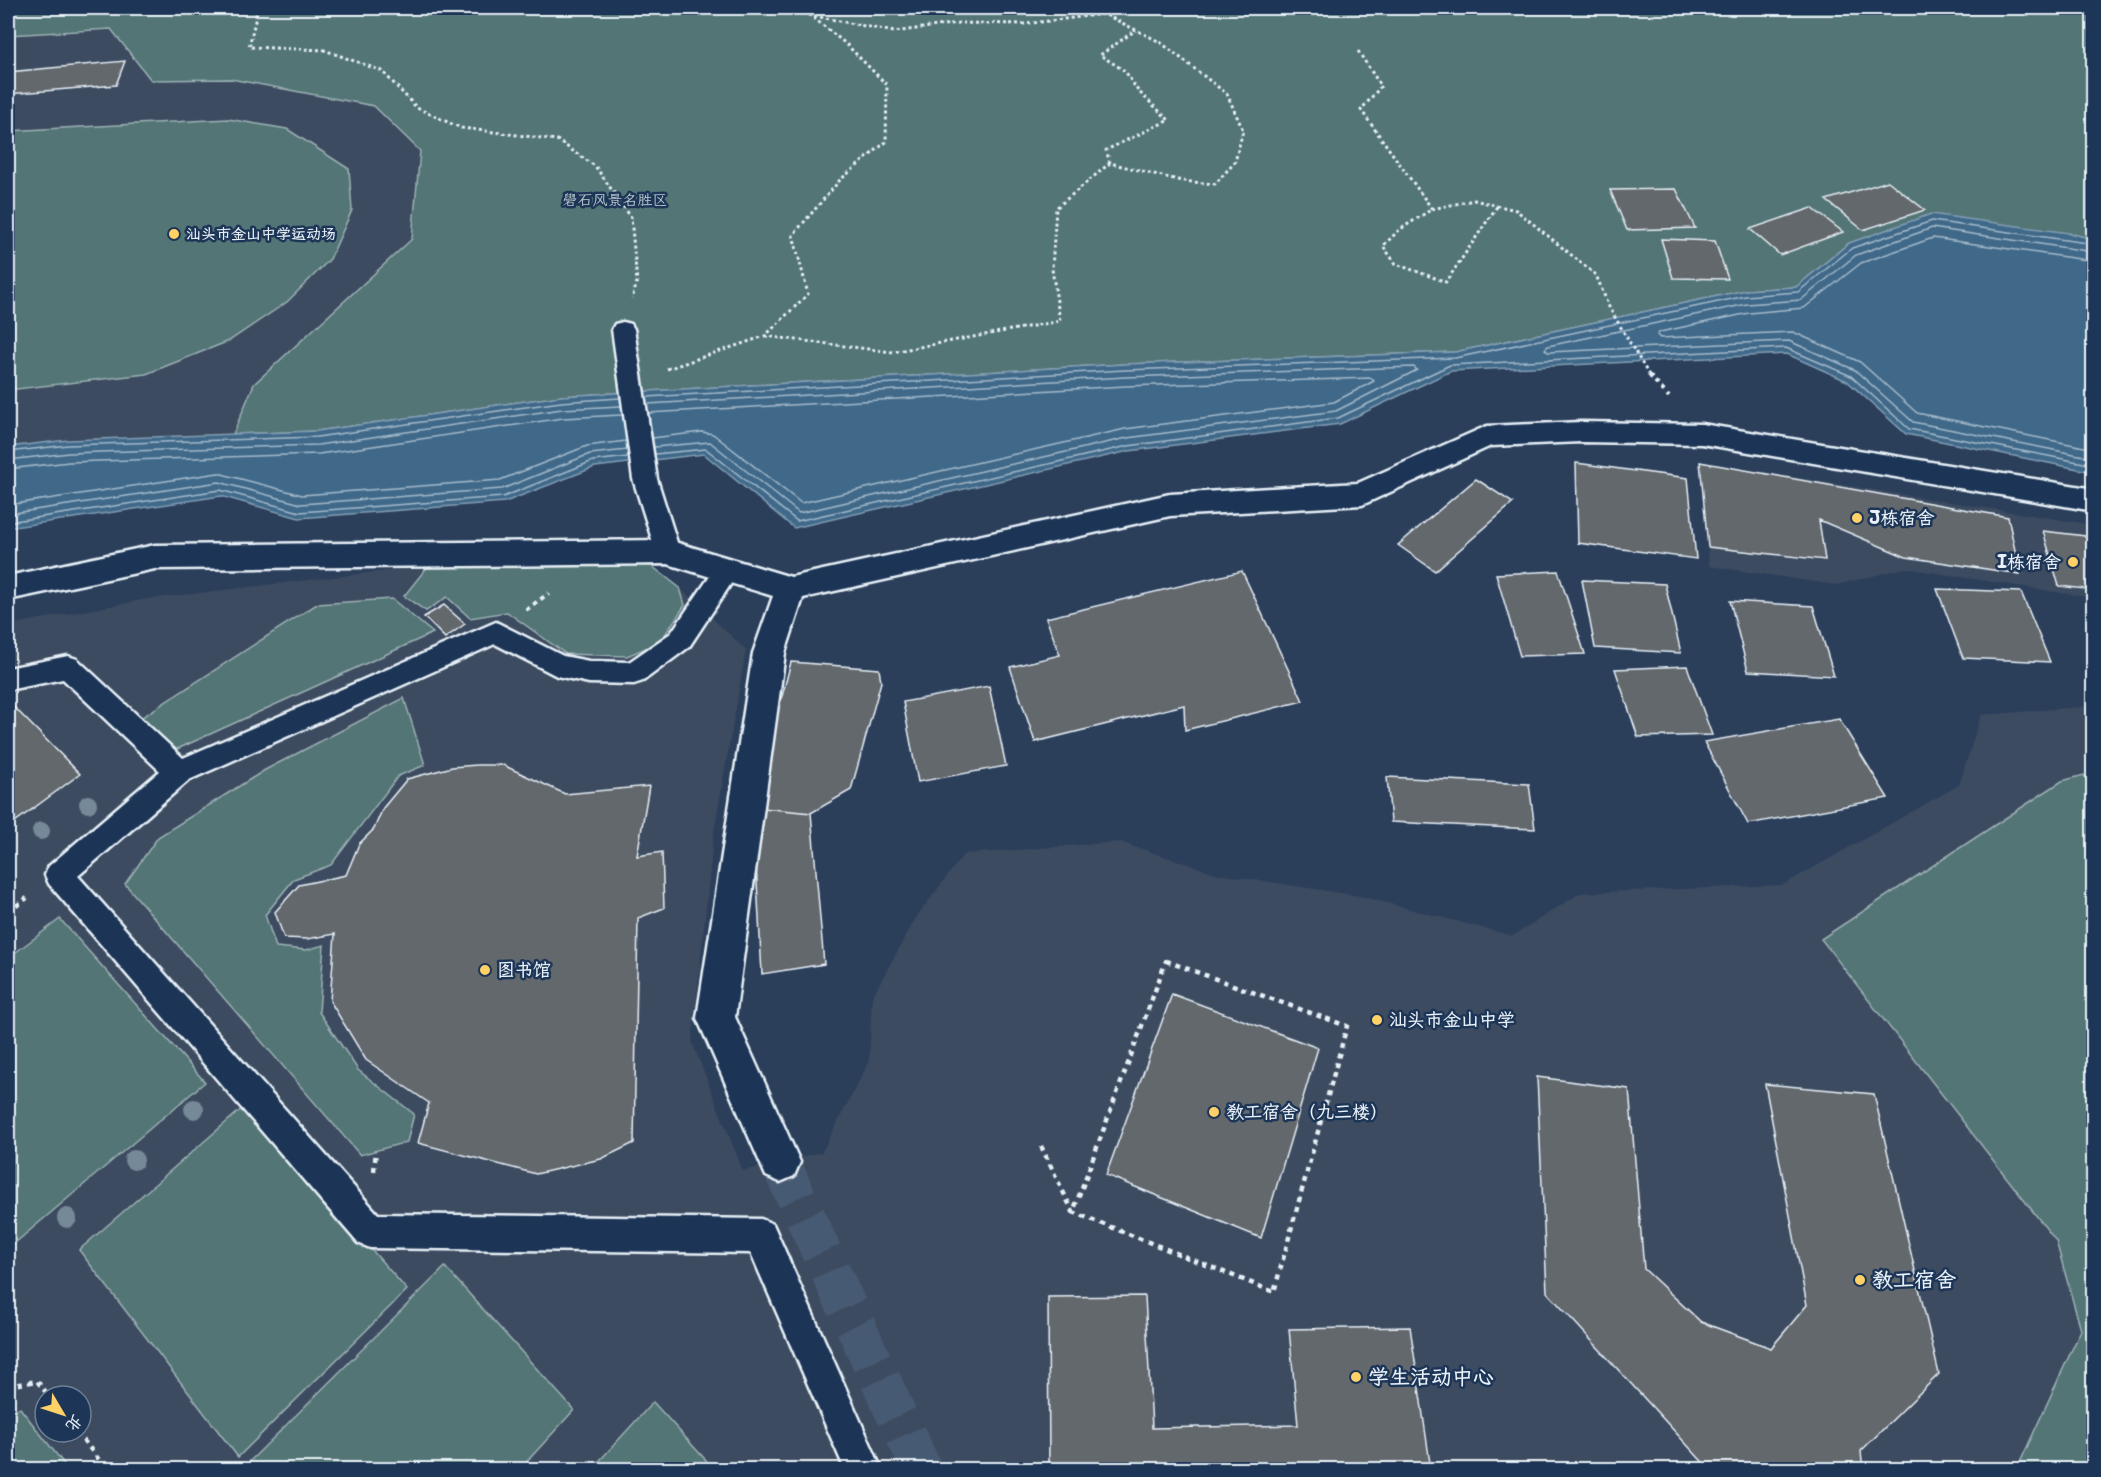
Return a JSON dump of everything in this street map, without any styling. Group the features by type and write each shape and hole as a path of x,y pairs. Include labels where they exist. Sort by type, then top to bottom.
{"street":[{"path":"8,588 155,557 668,552 791,589 1170,505 1362,494 1487,436 1581,432 1702,434 2094,500"},
{"path":"780,1162 716,1018 769,653 791,589"}],"lane":[{"path":"623,329 645,479 668,552"},
{"path":"728,570 680,640 634,673 589,672 556,665 496,632 178,772 59,875 370,1231 761,1236 864,1470"},
{"path":"8,679 68,667 178,772"}],"path":[{"path":"258,8 249,47 324,50 382,71 417,108 461,128 557,140 595,166 631,218 637,282 623,329"},
{"path":"793,8 810,15 894,32 959,23 1025,24 1104,14 1160,42 1227,94 1243,130 1235,162 1215,184 1182,181 1110,164"},
{"path":"1104,8 1104,14"},
{"path":"629,380 687,364 765,336 808,294 793,235 840,180 886,142 887,86 846,44 810,15"},
{"path":"1110,164 1106,150 1168,120 1138,91 1125,71 1100,55 1136,30"},
{"path":"1358,51 1381,86 1361,110 1432,209"},
{"path":"765,336 892,352 1060,321 1052,269 1056,208 1110,164"},
{"path":"1498,205 1446,282 1396,264 1383,246 1399,230 1432,209 1474,200 1498,205 1516,210 1596,276 1609,307 1648,374"},
{"path":"1041,1146 1072,1212 1274,1292 1347,1026 1166,961 1072,1212"},
{"path":"8,1386 37,1381 39,1384"},
{"path":"86,1444 107,1470"}],"shaded area":[{"path":"111,29 151,80 231,79 374,106 420,151 412,239 254,384 233,434 68,440 8,447 8,35"},
{"path":"1700,462 2093,525 2093,598 1905,568 1836,585 1709,566"},
{"name":"汕头市金山中学","path":"644,560 680,588 746,650 714,831 692,1042 743,1171 822,1152 869,1062 872,997 917,916 964,854 1120,842 1218,874 1360,896 1513,936 1580,893 1783,885 1959,785 1981,715 2093,706 2093,773 2062,781 1822,939 2056,1241 2081,1330 2017,1469 8,1469 8,625 148,599 428,566"}],"green space":[{"name":"礐石风景名胜区","path":"8,8 2093,8 2093,239 2069,233 1849,243 1796,287 1746,290 1455,352 1125,364 561,396 317,431 233,434 254,384 412,239 420,151 374,106 231,79 151,80 111,29 8,35"},
{"name":"汕头市金山中学运动场","path":"228,119 287,129 349,169 352,210 330,259 287,302 229,341 146,374 8,390 8,131"},
{"path":"644,560 680,588 685,605 660,642 627,656 566,654 507,612 470,618 447,597 426,611 404,596 428,566"},
{"path":"392,599 433,633 175,750 139,719 317,604"},
{"path":"404,698 425,765 398,776 331,865 294,879 265,915 276,947 306,950 324,945 319,1012 358,1070 414,1114 407,1142 360,1155 125,884 158,837 265,770"},
{"path":"2084,775 2094,791 2093,1469 2017,1469 2081,1330 2056,1241 1821,939 2062,781"},
{"path":"60,919 205,1082 8,1249 8,958"},
{"path":"245,1106 407,1290 238,1457 79,1250"},
{"path":"445,1267 574,1410 520,1469 253,1469 248,1463"},
{"path":"653,1402 714,1469 592,1469"},
{"path":"20,1408 33,1425 33,1444 48,1444 68,1469 8,1469 8,1411"}],"water":[{"path":"1931,214 2069,233 2093,239 2093,472 1906,434 1847,381 1787,354 1451,371 1340,424 1129,451 794,528 704,454 595,467 505,502 299,518 221,496 8,528 8,447 68,440 317,431 561,396 1125,364 1455,352 1746,290 1796,287 1849,243"}],"building":[{"path":"125,61 116,85 8,94 8,72"},
{"path":"1888,181 1925,210 1863,230 1826,200"},
{"path":"1676,189 1695,228 1627,230 1610,190"},
{"path":"1812,208 1843,232 1780,255 1750,229"},
{"path":"1661,239 1715,241 1728,279 1673,278"},
{"name":"J栋宿舍","path":"1700,462 2008,517 2020,574 1906,557 1819,520 1825,560 1708,547"},
{"path":"1576,463 1688,478 1696,559 1578,543"},
{"path":"1476,479 1513,503 1435,571 1398,545"},
{"name":"I栋宿舍","path":"2043,531 2094,537 2094,590 2059,586"},
{"path":"1242,571 1303,701 1185,730 1184,705 1035,742 1010,667 1060,655 1046,618"},
{"path":"1558,571 1585,654 1520,656 1496,574"},
{"path":"1582,580 1665,584 1681,653 1595,648"},
{"path":"1937,589 2021,592 2050,662 1963,658"},
{"path":"1730,601 1813,606 1834,676 1748,671"},
{"path":"444,605 465,624 445,638 424,617"},
{"path":"791,662 879,669 881,682 851,790 811,813 753,807"},
{"path":"1687,666 1712,735 1638,737 1615,669"},
{"path":"989,686 1006,766 918,782 903,702"},
{"path":"8,701 80,774 8,827"},
{"path":"1839,719 1888,798 1748,824 1704,742"},
{"name":"图书馆","path":"503,765 565,794 649,786 637,856 662,852 664,908 638,918 634,1143 601,1159 536,1174 418,1143 429,1103 366,1060 330,1001 335,934 307,939 284,938 275,912 299,885 346,875 359,844 374,829 383,808 407,779 452,767"},
{"path":"1387,777 1529,784 1535,829 1391,822"},
{"path":"753,807 811,813 824,964 762,974"},
{"name":"教工宿舍（九三楼）","path":"1172,994 1318,1048 1261,1238 1106,1175"},
{"name":"教工宿舍","path":"1537,1077 1629,1089 1644,1269 1701,1322 1771,1348 1807,1305 1765,1084 1874,1094 1939,1374 1861,1451 1863,1470 1710,1470 1547,1292"},
{"name":"学生活动中心","path":"1145,1296 1152,1428 1298,1425 1289,1329 1410,1327 1431,1470 1049,1470 1048,1297"}],"tunnel":[{"path":"780,1162 922,1470"}],"place":[{"name":"汕头市金山中学运动场","path":"174,234"},
{"name":"J栋宿舍","path":"1857,518"},
{"name":"I栋宿舍","path":"2073,562"},
{"name":"图书馆","path":"485,970"},
{"name":"汕头市金山中学","path":"1377,1020"},
{"name":"教工宿舍（九三楼）","path":"1214,1112"},
{"name":"教工宿舍","path":"1860,1280"},
{"name":"学生活动中心","path":"1356,1377"}]}
